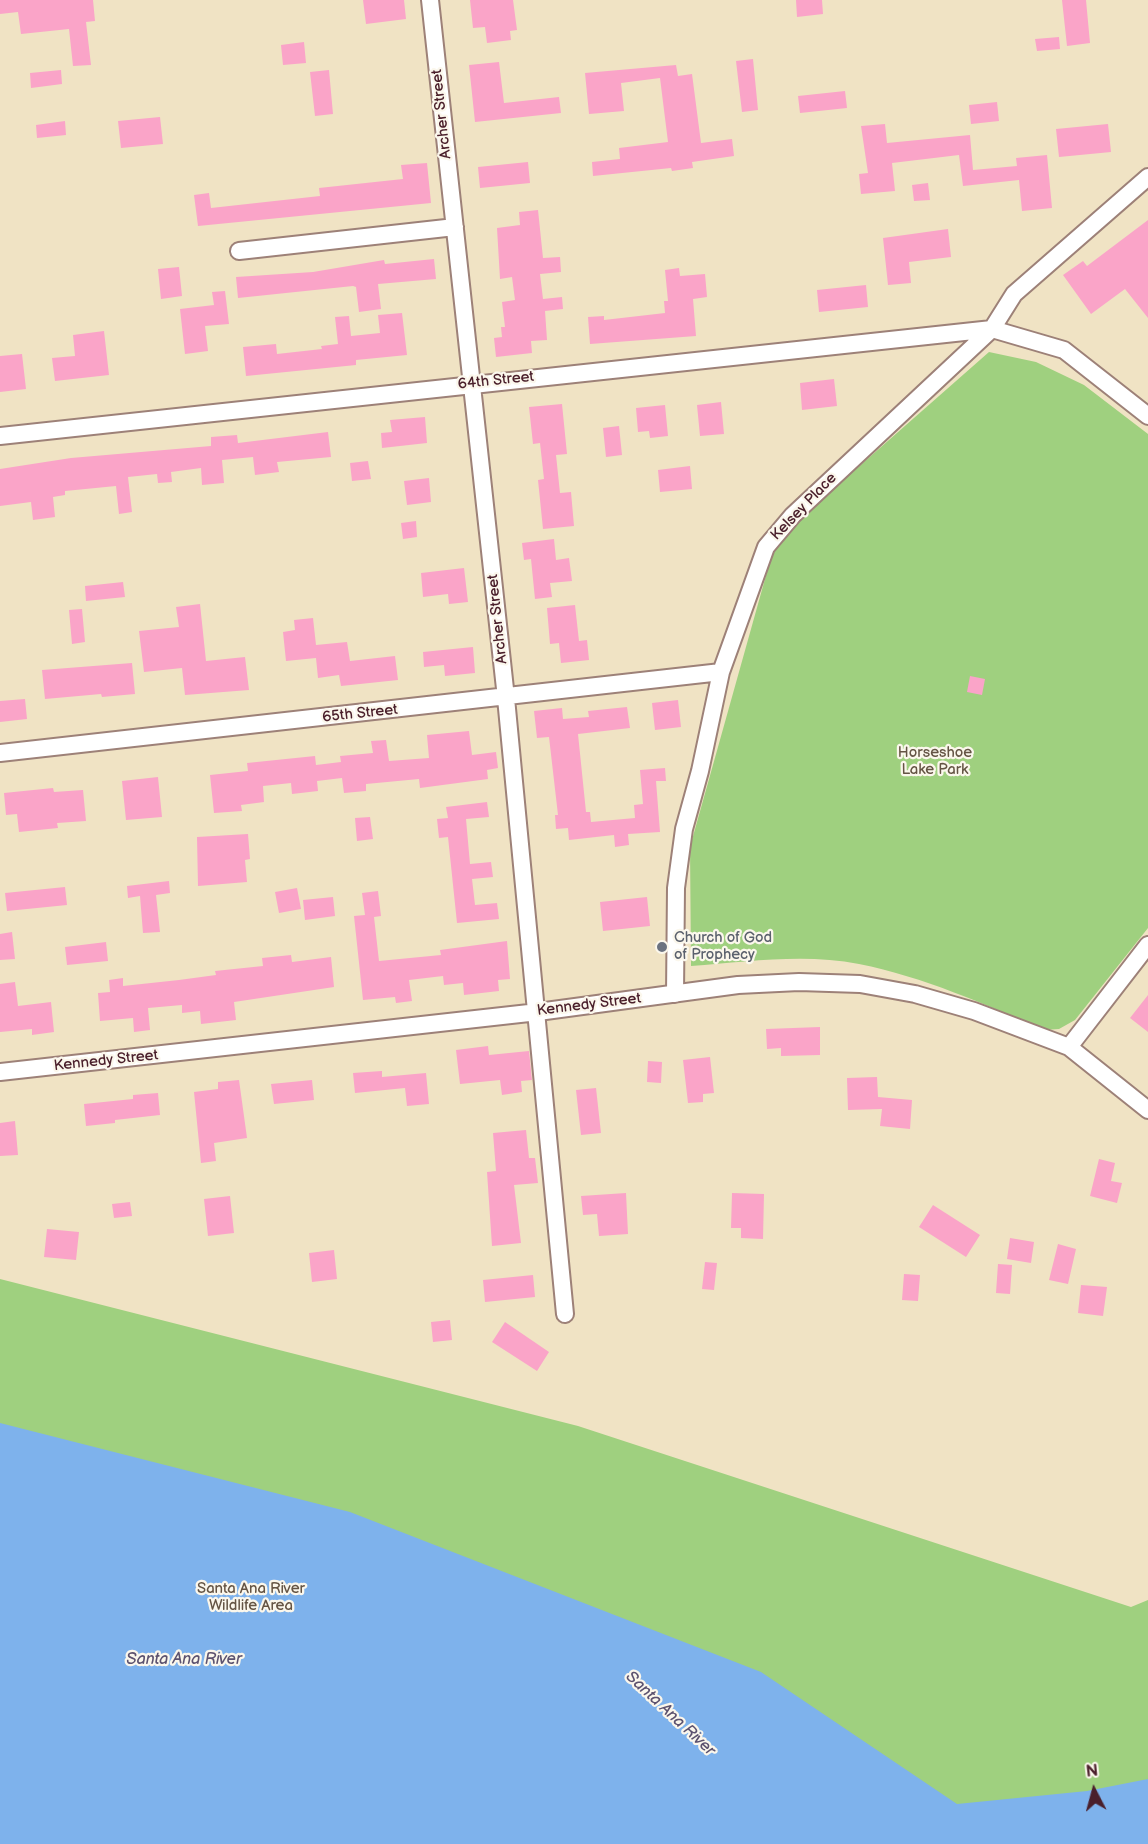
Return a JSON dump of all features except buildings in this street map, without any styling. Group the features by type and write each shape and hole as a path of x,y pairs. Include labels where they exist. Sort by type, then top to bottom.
{"street":[{"name":"Archer Street","path":"430,0 506,698 538,1012 565,1314"},
{"name":"Kelsey Place","path":"675,994 676,888 684,829 700,771 721,672 765,547 799,509 992,329 1014,294 1148,177"},
{"path":"239,251 455,227"},
{"path":"992,329 1064,350 1148,416"},
{"name":"64th Street","path":"0,436 992,329"},
{"name":"65th Street","path":"0,753 506,698 721,672"},
{"path":"1069,1047 1148,945"},
{"name":"Kennedy Street","path":"0,1072 538,1012 748,984 799,982 860,984 915,994 974,1011 1069,1047 1148,1110"}],"green space":[{"name":"Horseshoe Lake Park","path":"989,352 1036,362 1084,385 1148,434 1148,928 1075,1020 1059,1029 1044,1030 930,984 859,964 796,959 691,966 690,847 772,554 806,513"},
{"name":"Santa Ana River Wildlife Area","path":"0,1279 578,1426 1131,1607 1148,1600 1148,1844 0,1844"}],"water":[{"name":"Santa Ana River","path":"0,1423 350,1512 761,1672 957,1804 1087,1791 1148,1779 1148,1844 0,1844"}],"place":[{"name":"Church of God of Prophecy","path":"662,947"}]}
